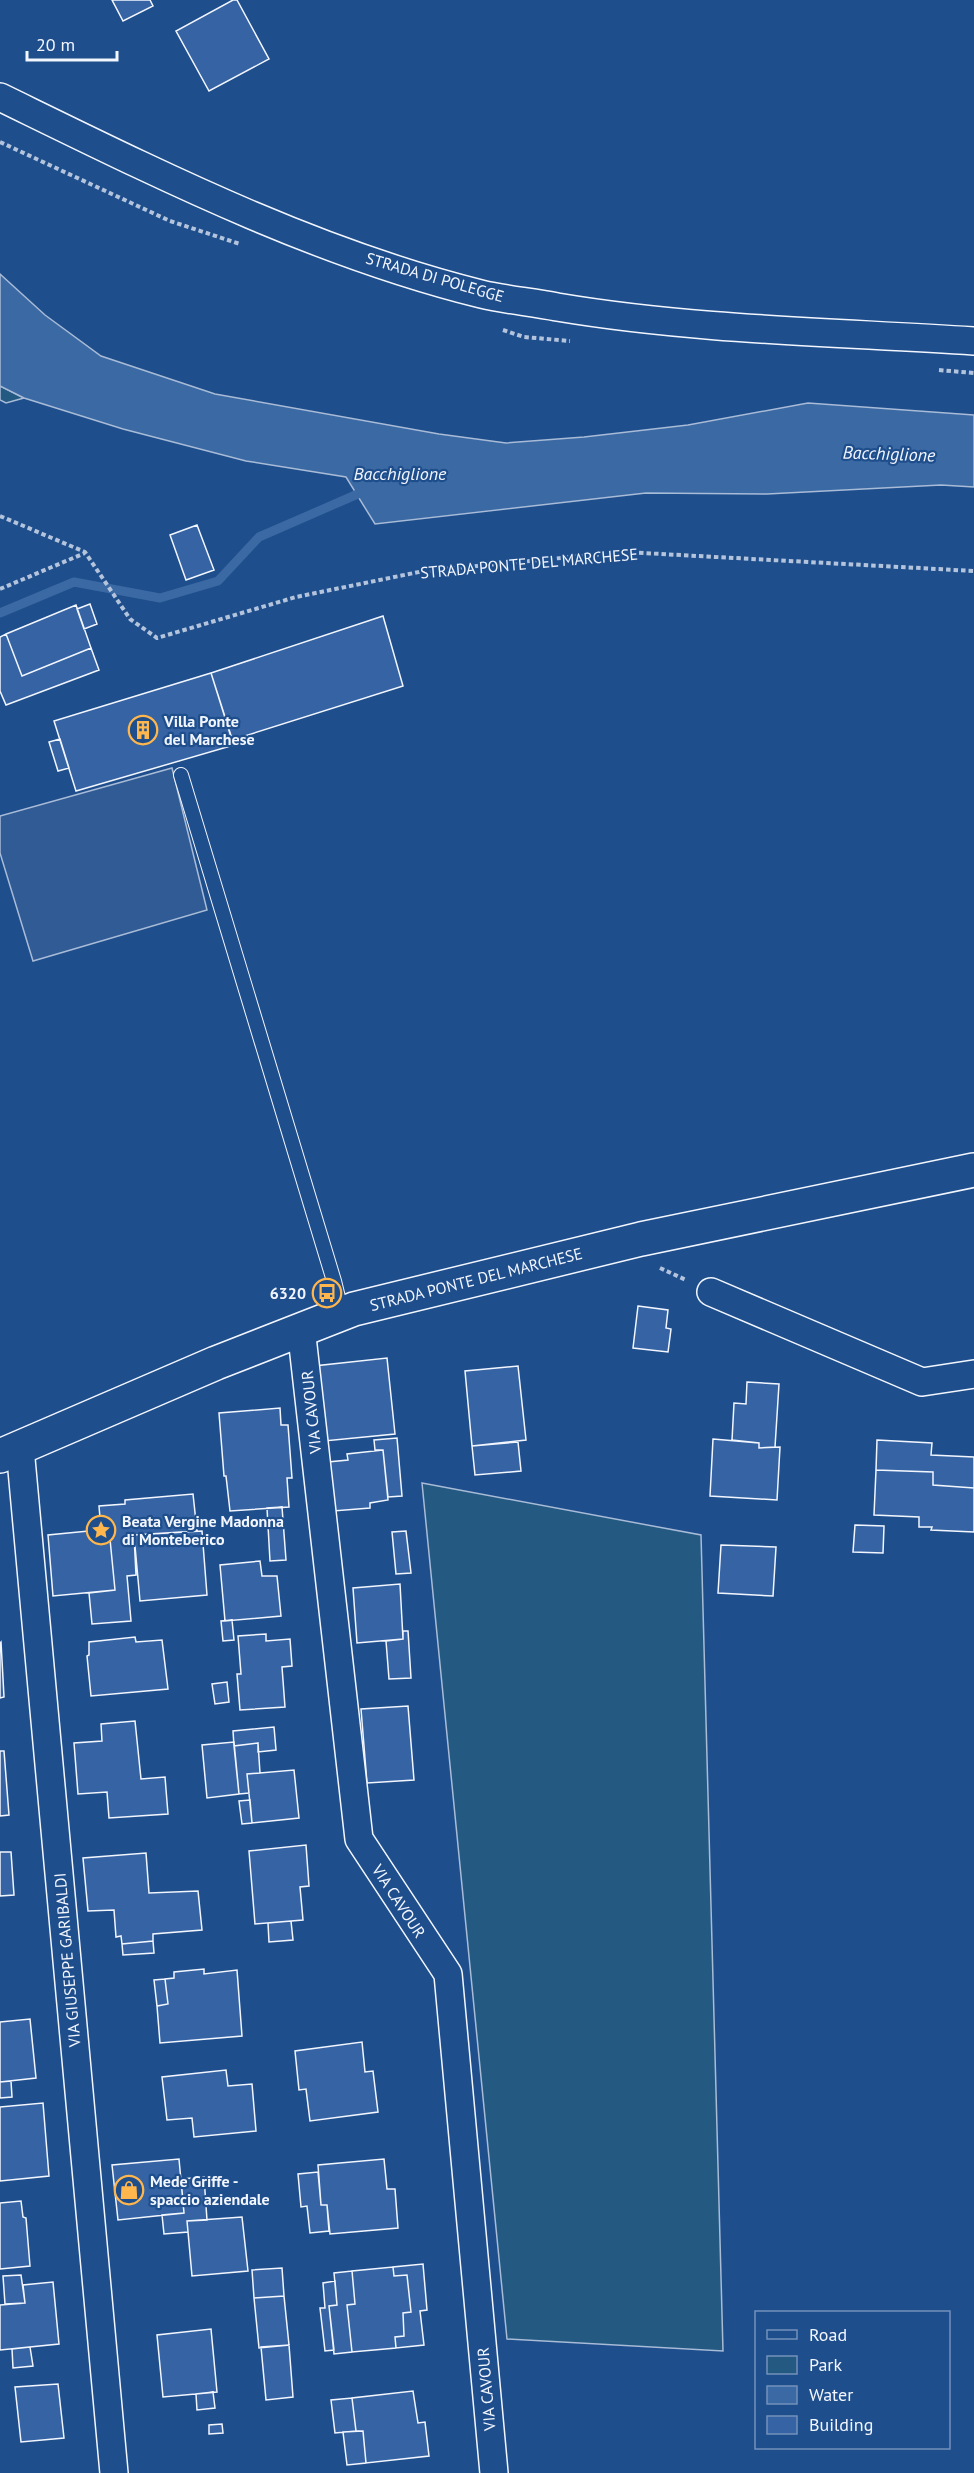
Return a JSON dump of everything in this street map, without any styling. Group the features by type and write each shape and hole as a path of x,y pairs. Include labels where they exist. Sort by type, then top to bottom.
{"main road":[{"name":"STRADA PONTE DEL MARCHESE","path":"10,1452 301,1328 354,1309 641,1239 974,1170"}],"street":[{"name":"STRADA DI POLEGGE","path":"0,97 156,173 298,235 482,294 608,315 706,325 974,341"},
{"path":"711,1292 922,1382 974,1374"},
{"name":"VIA CAVOUR","path":"301,1328 359,1839 448,1974 494,2473"},
{"name":"VIA GIUSEPPE GARIBALDI","path":"10,1452 114,2473"}],"lane":[{"path":"181,775 342,1314"}],"path":[{"path":"0,516 86,552"},
{"path":"0,589 86,552"},
{"name":"STRADA PONTE DEL MARCHESE","path":"86,552 130,619 157,638 296,597 424,571 624,552 974,571"},
{"path":"652,1264 711,1292"}],"green space":[{"path":"0,386 24,398 6,403 0,400"},
{"path":"422,1483 701,1535 723,2351 507,2339"}],"shaded area":[{"path":"172,768 207,910 33,961 0,853 0,816"}],"water":[{"name":"Bacchiglione","path":"0,274 45,315 101,356 215,394 439,434 506,443 688,425 808,403 974,415 974,487 941,485 767,494 646,493 375,524 346,477 246,461 123,429 24,398 0,386"}],"building":[{"path":"112,0 150,0 153,6 123,21"},
{"path":"233,0 237,0 269,59 209,91 176,31"},
{"path":"197,525 214,570 186,580 170,535"},
{"path":"90,604 97,624 84,629 77,609"},
{"path":"76,605 91,648 22,676 6,634"},
{"path":"383,616 403,686 232,740 211,673"},
{"path":"6,634 22,676 91,648 99,670 6,705 0,691 0,637"},
{"name":"Villa Ponte del Marchese","path":"211,673 234,745 76,791 54,721"},
{"path":"60,739 69,768 58,771 49,742"},
{"path":"638,1306 668,1310 666,1328 671,1329 668,1352 633,1348"},
{"path":"387,1358 395,1434 324,1441 314,1366"},
{"path":"518,1366 526,1440 472,1446 465,1371"},
{"path":"747,1382 779,1384 775,1447 759,1448 759,1443 732,1440 734,1403 746,1404"},
{"path":"280,1408 281,1425 288,1425 292,1478 287,1478 289,1507 230,1511 226,1476 224,1476 219,1413"},
{"path":"397,1438 402,1496 388,1497 383,1450 375,1450 374,1440"},
{"path":"713,1439 759,1443 759,1448 780,1447 777,1500 710,1496"},
{"path":"877,1440 932,1443 931,1455 974,1457 974,1488 933,1485 933,1472 876,1470"},
{"path":"518,1442 521,1471 475,1475 472,1446"},
{"path":"383,1450 388,1500 370,1503 370,1508 333,1511 328,1462 348,1460 347,1454"},
{"path":"876,1470 933,1472 933,1485 974,1488 974,1532 931,1530 932,1527 919,1527 919,1517 874,1515"},
{"path":"193,1494 197,1531 134,1535 136,1575 127,1576 131,1621 92,1624 89,1593 115,1590 109,1529 101,1530 99,1506 125,1504 125,1500"},
{"path":"282,1507 286,1560 270,1561 267,1508"},
{"path":"855,1525 884,1526 883,1553 853,1552"},
{"path":"109,1529 115,1590 53,1596 48,1535"},
{"path":"202,1531 207,1595 140,1601 134,1535"},
{"path":"406,1531 411,1573 396,1574 392,1532"},
{"path":"721,1545 776,1547 773,1596 718,1593"},
{"path":"260,1561 262,1576 277,1576 281,1616 225,1621 220,1565"},
{"path":"400,1584 403,1639 357,1643 353,1588"},
{"path":"232,1620 234,1640 223,1641 221,1621"},
{"path":"403,1631 408,1631 411,1678 389,1679 386,1641 403,1639"},
{"path":"266,1634 266,1641 290,1639 292,1666 282,1667 285,1707 240,1710 237,1674 241,1674 238,1636"},
{"path":"135,1637 136,1642 162,1640 168,1689 91,1696 87,1656 89,1655 89,1642"},
{"path":"0,1643 4,1697 0,1698"},
{"path":"227,1682 229,1702 215,1704 212,1684"},
{"path":"408,1706 414,1780 367,1783 361,1709"},
{"path":"135,1721 141,1779 165,1777 168,1814 109,1818 107,1792 78,1794 74,1743 102,1741 101,1724"},
{"path":"274,1727 276,1750 258,1752 258,1743 234,1746 233,1731"},
{"path":"234,1742 239,1794 207,1798 202,1745"},
{"path":"258,1743 260,1773 247,1774 249,1793 239,1794 234,1746"},
{"path":"0,1751 4,1751 9,1815 0,1816"},
{"path":"294,1770 299,1818 252,1823 247,1774"},
{"path":"250,1800 252,1823 242,1824 239,1801"},
{"path":"306,1845 309,1886 300,1887 303,1920 255,1924 249,1851"},
{"path":"0,1852 11,1852 14,1895 0,1896"},
{"path":"146,1853 149,1893 198,1891 202,1930 153,1934 153,1941 122,1944 121,1936 116,1937 114,1910 88,1911 83,1858"},
{"path":"291,1921 293,1940 269,1942 268,1923"},
{"path":"153,1941 154,1953 123,1955 122,1944"},
{"path":"204,1969 204,1974 237,1970 242,2036 160,2043 157,2006 168,2004 165,1979 174,1978 174,1972"},
{"path":"165,1979 168,2004 157,2006 154,1980"},
{"path":"30,2019 36,2078 0,2082 0,2022"},
{"path":"362,2042 365,2072 373,2071 378,2112 310,2121 306,2089 299,2090 295,2051"},
{"path":"226,2070 228,2086 252,2084 256,2131 194,2137 192,2118 167,2120 162,2077"},
{"path":"11,2081 12,2097 0,2098 0,2082"},
{"path":"43,2103 49,2176 0,2181 0,2107"},
{"path":"179,2159 184,2213 118,2220 112,2165"},
{"path":"384,2159 387,2189 395,2189 398,2228 330,2234 327,2205 321,2205 318,2165"},
{"path":"318,2172 321,2205 327,2205 329,2231 310,2233 307,2206 301,2207 298,2174"},
{"path":"204,2177 207,2220 187,2221 188,2232 164,2234 162,2215 184,2213 181,2179"},
{"path":"21,2201 23,2217 26,2218 30,2266 0,2269 0,2203"},
{"path":"242,2217 248,2271 192,2276 187,2221"},
{"path":"423,2264 427,2310 420,2311 424,2345 396,2348 395,2337 404,2336 403,2313 411,2312 407,2275 394,2276 393,2267"},
{"path":"393,2267 394,2276 407,2275 411,2312 403,2313 404,2336 395,2337 396,2348 352,2352 347,2305 355,2304 352,2271"},
{"path":"282,2268 284,2296 254,2298 252,2270"},
{"path":"352,2271 355,2304 347,2305 352,2352 334,2354 329,2306 337,2305 334,2273"},
{"path":"21,2275 25,2303 5,2304 3,2276"},
{"path":"335,2281 337,2305 329,2306 334,2350 325,2351 320,2308 325,2308 323,2283"},
{"path":"53,2282 59,2344 0,2350 0,2305 25,2303 23,2285"},
{"path":"284,2296 289,2345 259,2348 254,2298"},
{"path":"211,2329 217,2392 163,2397 157,2335"},
{"path":"289,2345 293,2397 266,2400 261,2347"},
{"path":"30,2347 33,2366 13,2368 12,2349"},
{"path":"58,2384 64,2438 21,2442 15,2387"},
{"path":"413,2391 418,2423 425,2422 429,2456 366,2463 363,2431 356,2431 352,2398"},
{"path":"213,2392 215,2408 197,2410 196,2394"},
{"path":"352,2398 356,2431 335,2433 331,2400"},
{"path":"222,2424 223,2433 209,2434 209,2425"},
{"path":"363,2431 366,2463 347,2465 343,2432"}],"waterway":[{"path":"0,613 74,582 160,598 218,581 259,537 367,490"}],"place":[{"name":"Villa Ponte del Marchese","path":"143,730"},
{"name":"6320","path":"327,1293"},
{"name":"Beata Vergine Madonna di Monteberico","path":"101,1530"},
{"name":"Mede Griffe - spaccio aziendale","path":"129,2190"}]}
